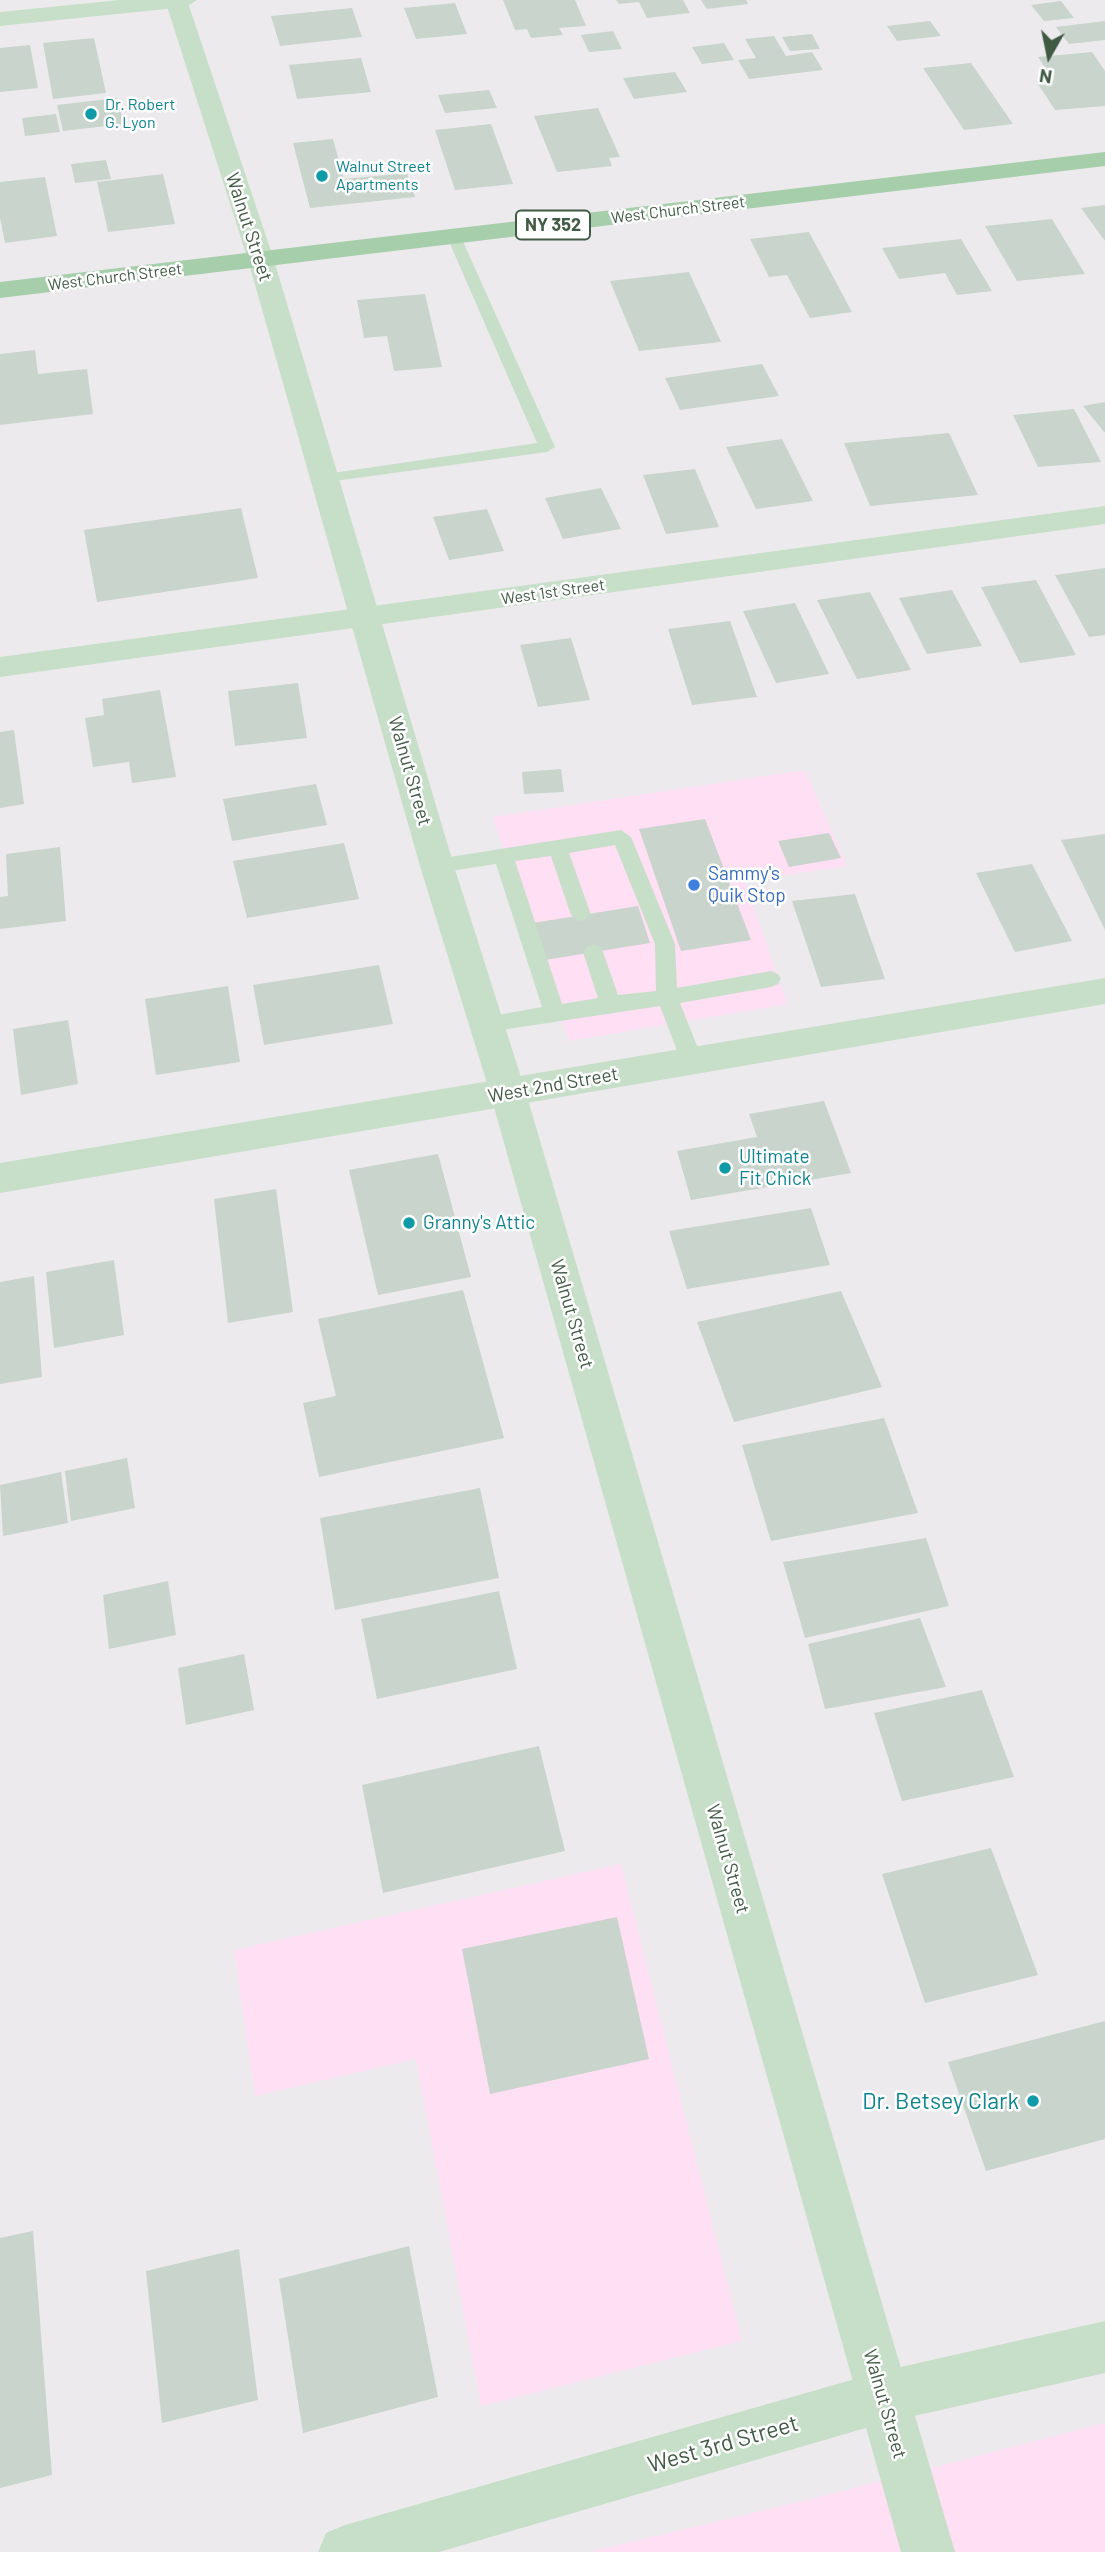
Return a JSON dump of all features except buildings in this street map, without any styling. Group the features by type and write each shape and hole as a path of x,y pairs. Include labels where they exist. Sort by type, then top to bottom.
{"main road":[{"name":"West Church Street","path":"0,290 1105,159"}],"street":[{"name":"Walnut Street","path":"176,0 261,260 437,866 488,1024 928,2552"},
{"path":"0,19 186,0"},
{"name":"West 1st Street","path":"0,667 1105,515"},
{"name":"West 2nd Street","path":"0,1178 1105,991"},
{"name":"West 3rd Street","path":"345,2552 883,2398 1105,2347"}],"lane":[{"path":"326,480 547,447 454,237"},
{"path":"437,866 621,837 665,943 667,997 692,1061"},
{"path":"558,848 581,915"},
{"path":"503,855 554,1013"},
{"path":"593,952 610,1004"},
{"path":"488,1024 771,979"}],"shaded area":[{"path":"805,770 847,866 744,881 788,1004 569,1041 493,817"},
{"path":"621,1864 742,2341 481,2406 416,2059 255,2096 234,1950"},
{"path":"1105,2423 1105,2552 589,2552 815,2498"}],"place":[{"name":"Dr. Robert G. Lyon","path":"91,114"},
{"name":"Walnut Street Apartments","path":"322,176"},
{"name":"Sammy's Quik Stop","path":"694,885"},
{"name":"Ultimate Fit Chick","path":"725,1168"},
{"name":"Granny's Attic","path":"409,1223"},
{"name":"Dr. Betsey Clark","path":"1033,2101"}]}
